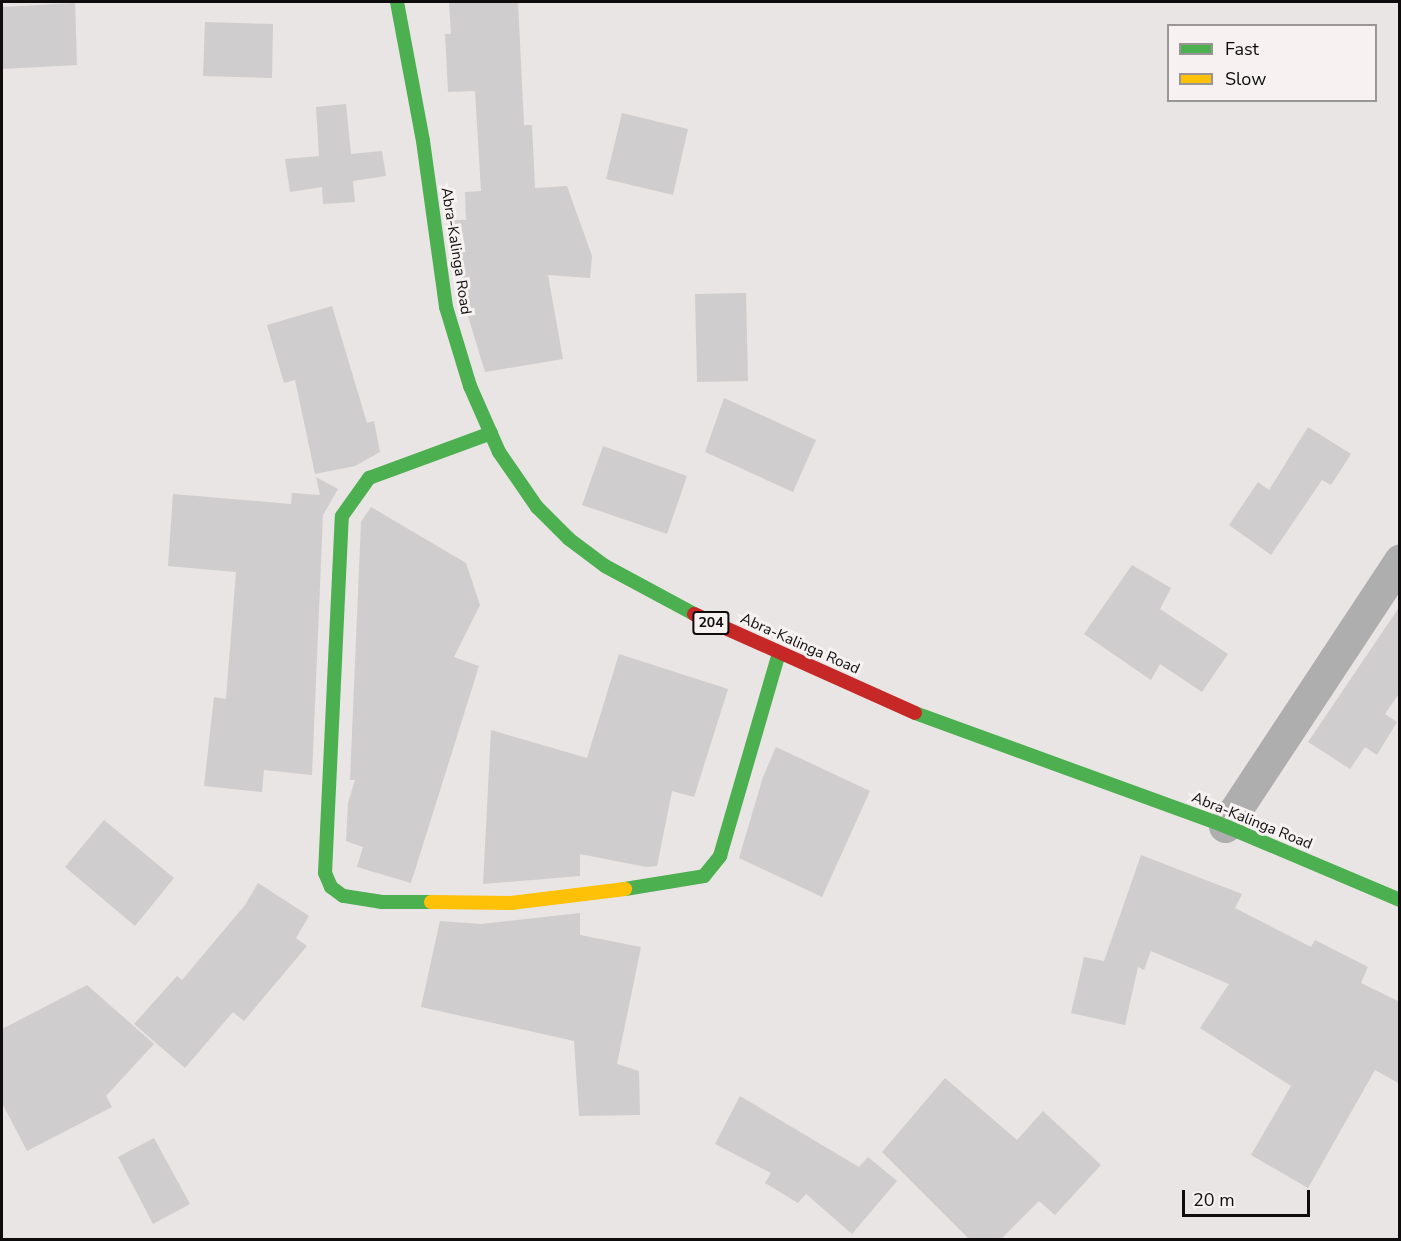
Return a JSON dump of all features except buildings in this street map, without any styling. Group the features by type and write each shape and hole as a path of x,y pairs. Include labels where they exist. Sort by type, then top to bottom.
{"main road":[{"name":"Abra-Kalinga Road","path":"397,2 423,141 446,306 470,386 499,452 537,507 569,538 605,566 703,620 929,719 1225,826 1400,900"},
{"path":"491,433 392,466 369,478 342,516 337,680 325,852 325,873 331,887 343,896 382,902 510,903 673,884 704,876 720,856 779,653"}],"street":[{"path":"1225,826 1400,561"}],"traffic: fast":[{"path":"397,2 423,141 446,307 470,386 499,452 537,507 569,539 605,566 694,614"},
{"path":"431,902 382,902 343,896 331,887 325,873 342,516 369,478 491,433"},
{"path":"625,889 704,876 720,856 779,653"},
{"path":"915,713 1225,826 1400,900"}],"traffic: slow":[{"path":"431,902 511,903 625,889"}],"traffic: jam":[{"path":"694,614 915,713"}]}
